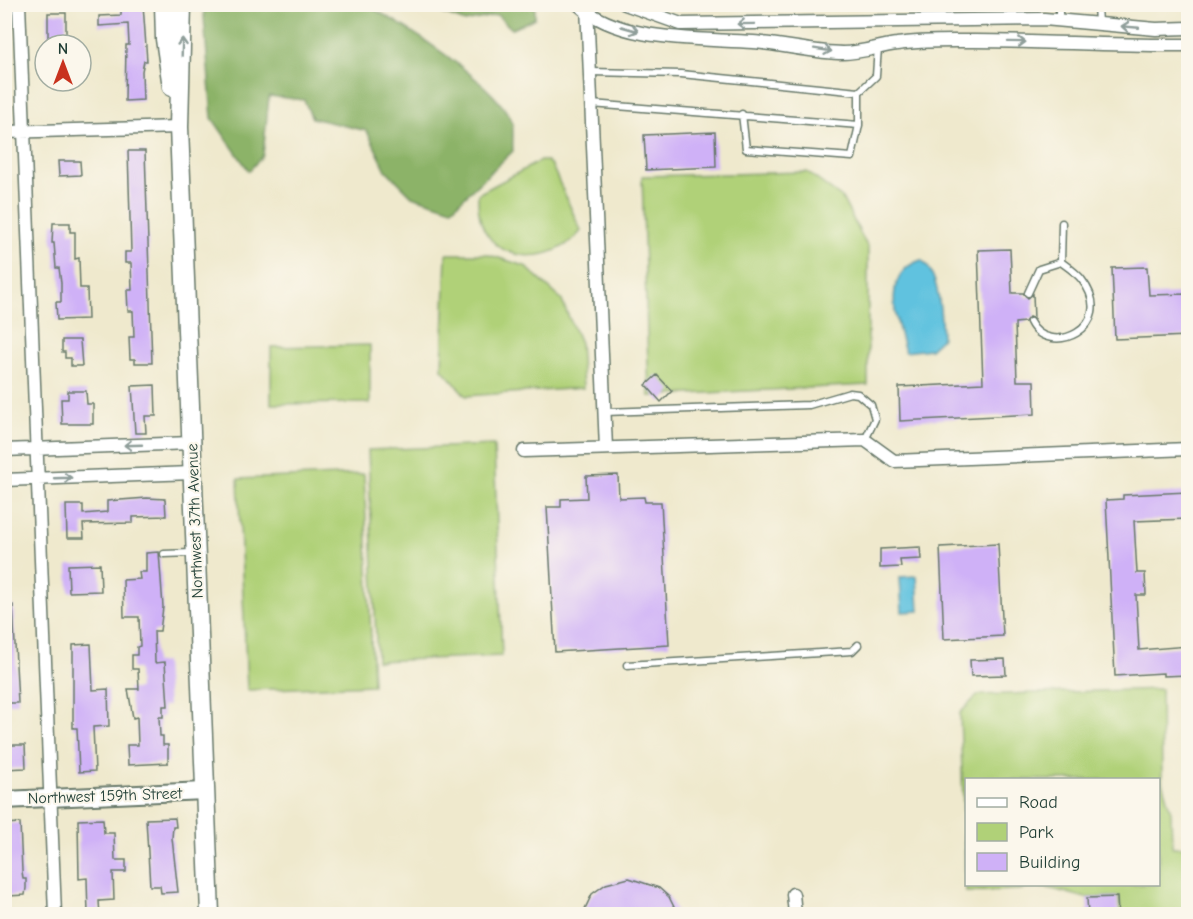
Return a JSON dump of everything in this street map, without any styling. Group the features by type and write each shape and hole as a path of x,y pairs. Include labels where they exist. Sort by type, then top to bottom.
{"main road":[{"name":"Northwest 37th Avenue","path":"164,4 165,39 179,127"},
{"name":"Northwest 37th Avenue","path":"182,4 179,127 210,915"}],"street":[{"path":"19,4 55,915"},
{"path":"626,4 681,24 1059,21 1188,28"},
{"path":"584,7 628,30 682,40 751,42 844,53 899,43 972,41 1188,45"},
{"path":"584,7 591,104 606,448"},
{"path":"4,132 179,127"},
{"path":"524,451 865,440 894,461 1188,449"},
{"path":"4,450 191,443"},
{"path":"4,480 192,473"},
{"name":"Northwest 159th Street","path":"4,800 205,791"},
{"path":"793,894 795,915"}],"lane":[{"path":"1059,4 1059,21"},
{"path":"1097,4 1098,24"},
{"path":"742,114 746,149 852,157 859,124 859,92 876,76 878,47"},
{"path":"589,72 681,74 859,92"},
{"path":"591,104 859,124"},
{"path":"1061,262 1062,224"},
{"path":"1028,292 1039,269 1061,262"},
{"path":"1030,322 1034,330 1044,335 1070,337 1085,328 1094,314 1093,299 1082,279 1061,262"},
{"path":"604,412 809,405 850,393 858,394 871,405 875,419 865,440"},
{"path":"164,554 196,553"},
{"path":"627,665 852,651 858,645"}],"green space":[{"path":"363,4 400,24 469,73 504,108 512,123 513,151 452,209 412,196 386,170 367,131 312,118 304,100 269,96 263,155 249,171 212,118 203,5"},
{"path":"441,5 535,5 535,18 512,29 497,15 465,22 442,13"},
{"path":"540,161 547,161 552,166 581,231 571,241 544,254 530,256 516,254 503,249 491,240 479,215 478,194"},
{"path":"807,172 842,198 868,248 868,385 649,396 642,176"},
{"path":"446,254 486,254 525,266 561,299 580,343 583,388 466,396 442,369"},
{"path":"370,345 370,403 271,404 271,347"},
{"path":"494,445 502,656 377,661 368,450"},
{"path":"364,474 373,685 247,690 238,479"},
{"path":"1161,689 1162,782 1171,812 1172,847 1188,847 1188,902 1178,913 1120,914 1119,897 1086,898 1049,888 966,892 966,886 1160,886 1160,778 965,778 965,862 960,713 978,695"}],"water":[{"path":"921,260 927,266 936,285 942,338 930,349 905,352 895,313 895,287 900,276 908,267"},
{"path":"917,576 919,611 902,612 900,577"}],"building":[{"path":"121,4 143,4 147,61 144,61 142,71 143,100 125,101 126,45 129,45 128,24 99,26 99,16 121,15"},
{"path":"48,13 66,13 66,33 48,33"},
{"path":"715,132 716,167 646,170 644,135"},
{"path":"128,151 145,151 152,363 135,363 135,359 130,359 129,337 134,337 133,311 128,311 127,290 132,290 131,263 125,263 125,252 131,252"},
{"path":"58,161 80,161 81,175 59,176"},
{"path":"53,223 70,223 70,232 75,232 75,259 79,258 80,288 87,288 88,319 57,320 56,302 61,302 61,283 59,268 56,268 54,243 52,243"},
{"path":"1010,249 1012,293 1023,293 1028,298 1033,294 1034,319 1029,317 1025,322 1015,323 1017,381 1034,381 1035,414 900,421 899,387 983,383 978,250"},
{"path":"1147,267 1149,295 1188,294 1188,336 1115,339 1112,268"},
{"path":"62,340 80,340 82,366 71,366 71,358 65,358 65,352 62,352"},
{"path":"657,375 672,391 661,402 646,385"},
{"path":"155,385 156,416 145,416 146,433 135,433 132,386"},
{"path":"68,391 86,391 87,404 93,404 93,424 62,424 61,399 68,399"},
{"path":"618,475 619,498 644,497 645,502 661,502 669,645 555,652 547,507 561,507 561,499 587,498 586,476"},
{"path":"1188,492 1188,519 1134,521 1137,573 1145,573 1146,595 1136,595 1139,650 1188,646 1188,675 1163,676 1163,673 1115,676 1106,500 1123,499 1123,495"},
{"path":"165,499 166,516 133,517 133,523 83,524 84,538 67,538 66,505 83,505 83,514 107,512 107,501"},
{"path":"998,544 1003,636 944,639 940,547"},
{"path":"920,547 921,559 900,560 901,567 880,568 880,549"},
{"path":"159,552 163,607 160,631 154,631 155,663 165,662 168,706 163,706 163,717 159,717 160,736 163,736 163,745 168,745 168,763 128,765 127,745 138,745 137,717 133,718 128,689 139,689 138,669 132,669 132,655 137,655 137,647 140,646 139,617 124,617 123,580 140,579 139,572 146,572 146,553"},
{"path":"100,564 101,591 69,592 68,565"},
{"path":"13,605 18,703 4,703 4,606"},
{"path":"91,644 93,690 108,689 109,726 93,727 95,771 79,772 77,728 73,728 73,645"},
{"path":"1005,659 1006,675 971,676 970,660"},
{"path":"4,745 25,745 26,768 4,769"},
{"path":"175,818 176,827 173,827 172,838 178,892 161,893 160,886 150,886 146,819"},
{"path":"103,819 104,833 114,833 115,860 126,860 126,872 113,872 114,900 99,901 100,915 88,915 87,878 79,879 78,820"},
{"path":"20,823 22,871 23,879 26,879 25,895 8,896 8,892 4,892 4,824"},
{"path":"629,878 659,888 669,897 678,915 582,915 592,894 606,884"},
{"path":"1117,897 1118,915 1088,915 1087,898"}]}
